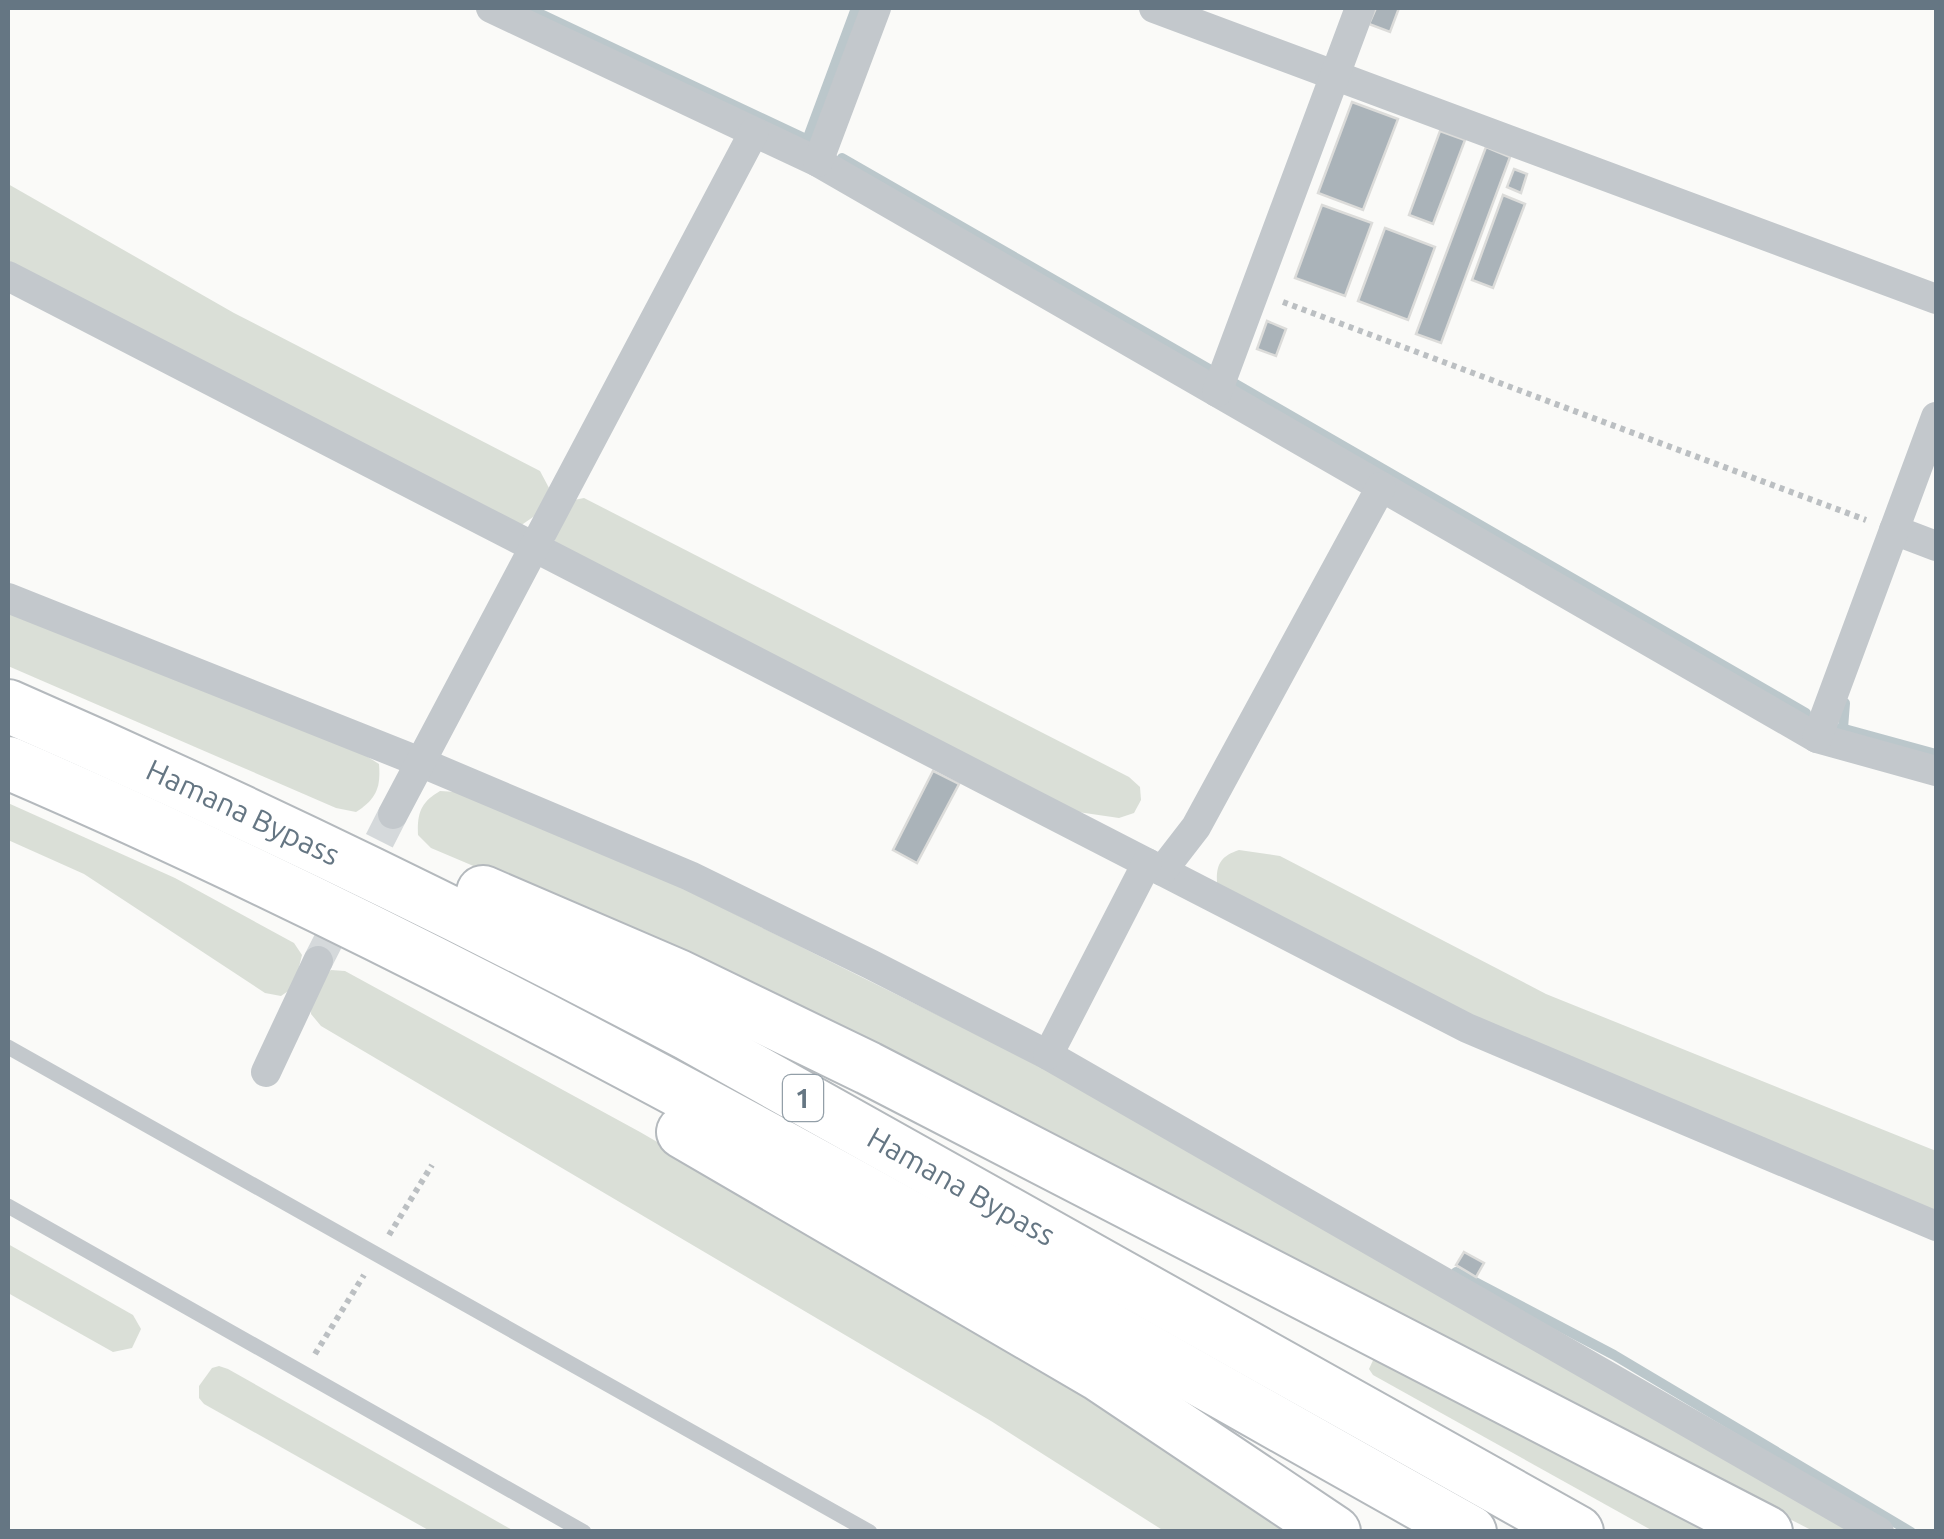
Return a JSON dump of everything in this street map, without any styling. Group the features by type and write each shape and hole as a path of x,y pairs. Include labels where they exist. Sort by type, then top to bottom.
{"highway":[{"name":"Hamana Bypass","path":"8,706 398,885 690,1035 1577,1532"},
{"name":"Hamana Bypass","path":"8,763 392,940 664,1082 1470,1532"},
{"path":"190,787 484,892 758,1014 1766,1532"},
{"name":"1","path":"168,834 1035,1336 1334,1532"}],"street":[{"path":"491,8 818,162 1817,738 1936,770"},
{"path":"818,162 876,8"},
{"path":"1154,8 1936,300"},
{"path":"1216,392 1360,8"},
{"path":"393,814 754,132"},
{"path":"8,276 1468,1028 1936,1226"},
{"path":"1817,738 1936,417"},
{"path":"1048,1055 1155,867 1196,826 1381,486"},
{"path":"1894,530 1936,546"},
{"path":"8,598 420,762 690,876 1048,1055 1879,1532"},
{"path":"266,1072 318,961"}],"lane":[{"path":"8,1047 870,1532"},
{"path":"8,1206 584,1532"}],"path":[{"path":"1254,291 1894,530"},
{"path":"383,1243 432,1166"},
{"path":"315,1353 370,1266"}],"shaded area":[{"path":"8,184 234,313 540,471 549,488 536,515 520,526 8,265"},
{"path":"584,498 1129,777 1140,787 1141,800 1134,813 1119,818 1078,812 556,544 553,534 574,500"},
{"path":"8,613 360,752 379,764 376,792 356,812 336,808 8,666"},
{"path":"440,791 457,792 685,889 1042,1067 1852,1531 1813,1531 956,1089 783,1005 431,848 418,835 418,820 424,804"},
{"path":"8,803 175,878 294,943 302,955 294,987 281,996 265,993 84,874 8,840"},
{"path":"1239,850 1280,856 1546,994 1936,1151 1936,1214 1472,1018 1217,883 1221,862"},
{"path":"331,970 345,971 640,1132 1024,1354 1296,1531 1164,1531 991,1421 321,1026 311,1014 312,1001 318,984"},
{"path":"8,1244 133,1315 141,1329 132,1348 113,1352 8,1293"},
{"path":"1375,1356 1721,1531 1653,1531 1373,1375 1369,1369"},
{"path":"219,1366 514,1531 430,1531 204,1404 199,1398 199,1386 212,1368"}],"building":[{"path":"1376,8 1399,8 1390,32 1369,24"},
{"path":"1352,102 1398,119 1363,210 1318,193"},
{"path":"1440,131 1465,140 1433,224 1409,215"},
{"path":"1486,147 1510,157 1441,343 1416,334"},
{"path":"1514,169 1527,174 1521,193 1507,187"},
{"path":"1503,195 1525,204 1493,288 1472,280"},
{"path":"1322,205 1372,223 1345,296 1295,278"},
{"path":"1385,228 1435,247 1408,320 1358,301"},
{"path":"1267,321 1286,329 1276,356 1257,349"},
{"path":"933,771 959,784 917,863 893,850"},
{"path":"1464,1252 1484,1263 1476,1277 1456,1265"}],"waterway":[{"path":"528,8 804,138"},
{"path":"807,140 856,8"},
{"path":"842,158 1211,370"},
{"path":"1234,383 1806,713"},
{"path":"1843,728 1845,703"},
{"path":"1841,728 1936,754"},
{"path":"1456,1272 1614,1355 1911,1532"}],"tunnel":[{"path":"318,961 393,814"}]}
